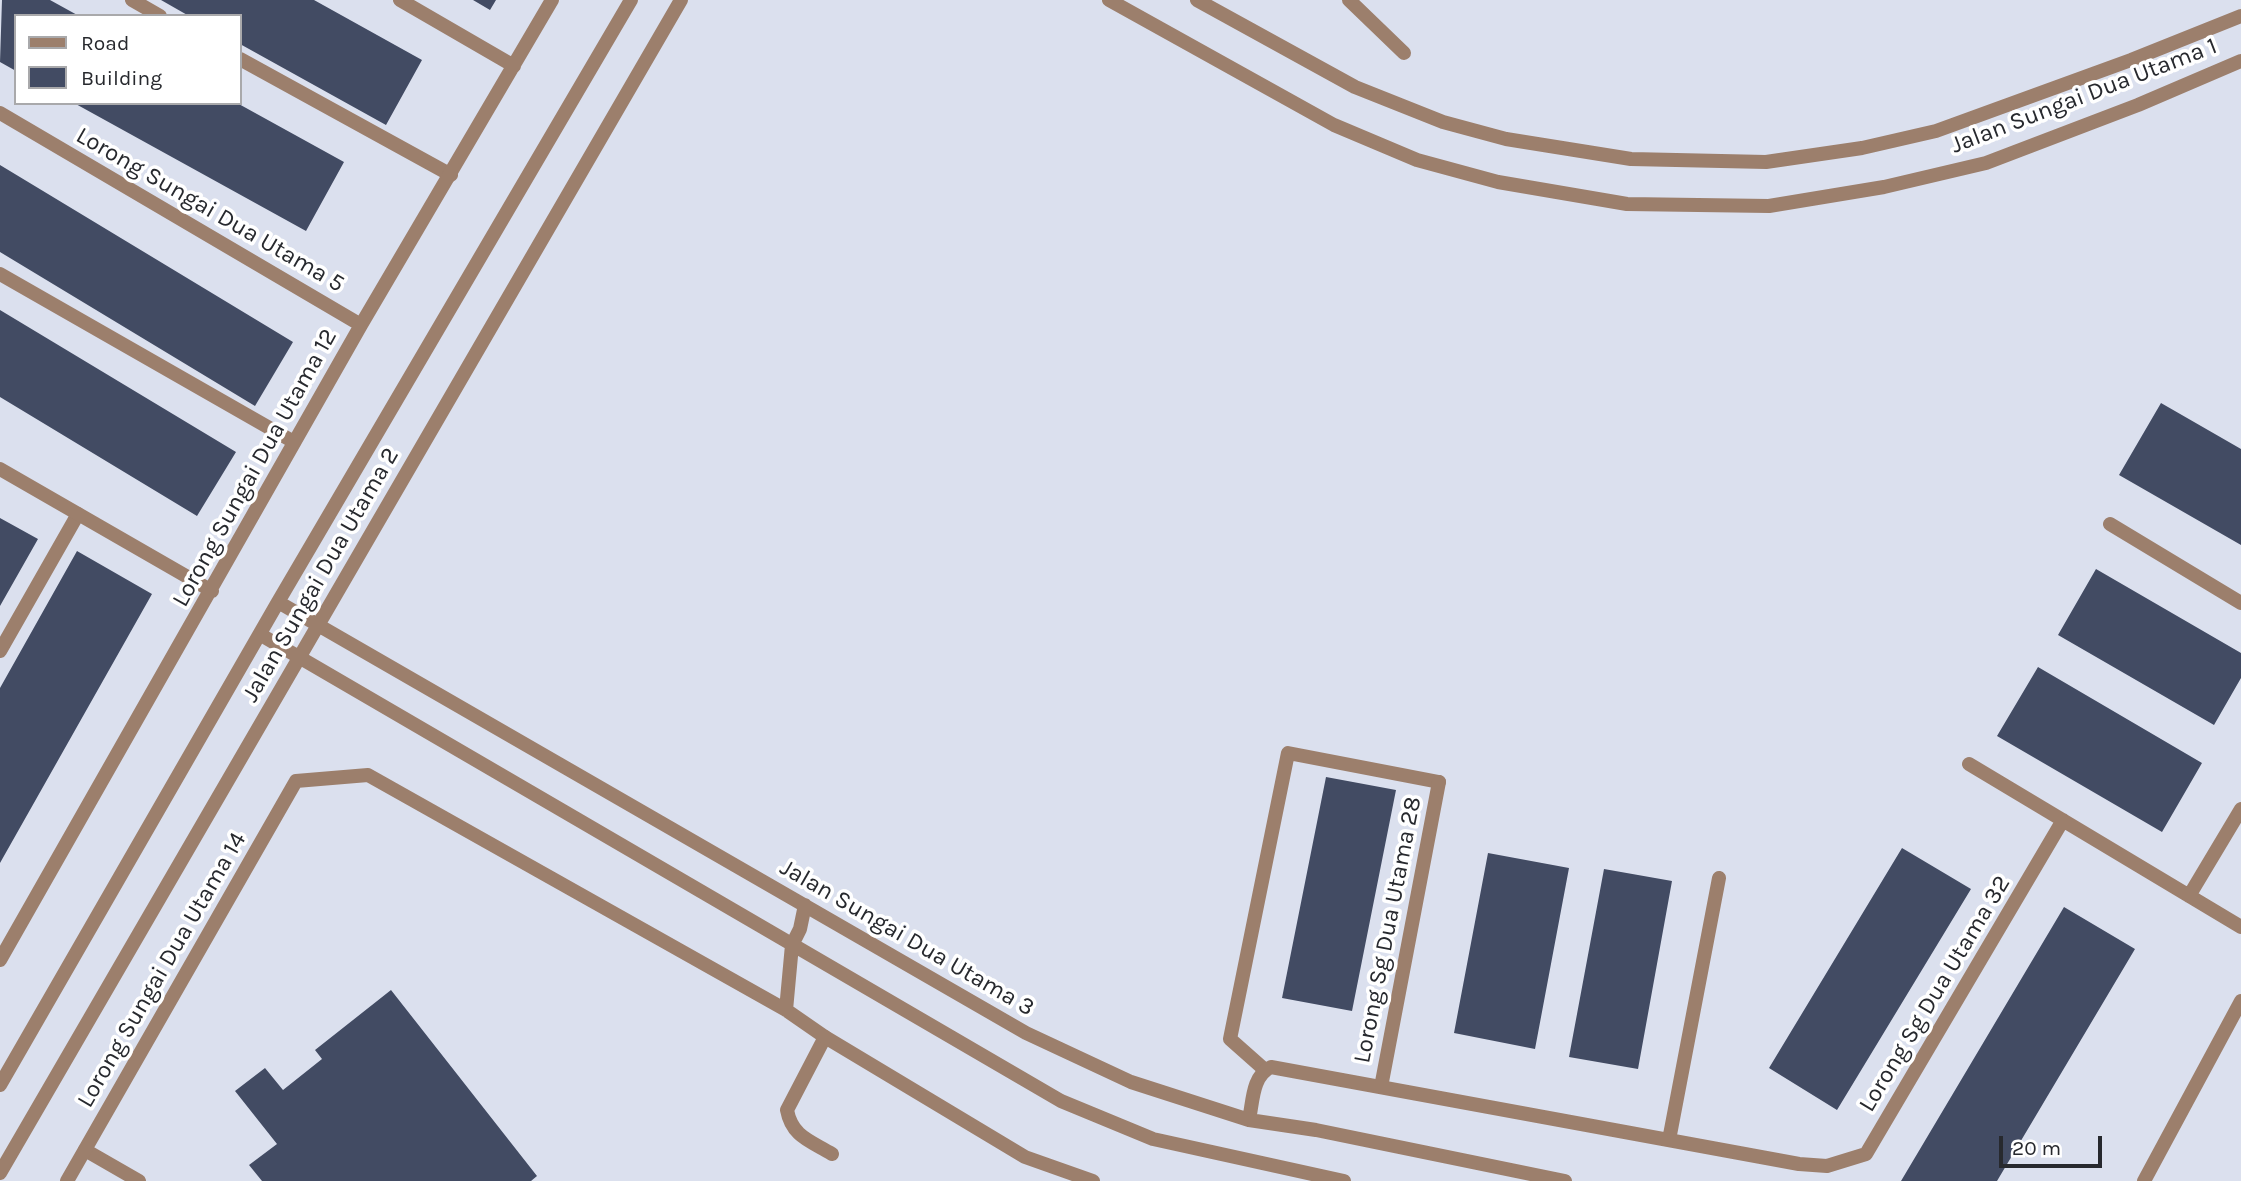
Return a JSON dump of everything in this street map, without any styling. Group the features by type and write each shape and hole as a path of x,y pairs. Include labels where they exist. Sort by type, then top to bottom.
{"street":[{"path":"132,0 156,14"},
{"path":"400,0 514,66"},
{"name":"Lorong Sungai Dua Utama 12","path":"0,960 212,591 294,442 552,0"},
{"name":"Jalan Sungai Dua Utama 2","path":"0,1085 631,0"},
{"name":"Jalan Sungai Dua Utama 2","path":"0,1173 681,0"},
{"name":"Jalan Sungai Dua Utama 1","path":"1109,0 1334,125 1416,160 1499,182 1627,204 1769,206 1884,187 1986,163 2241,61"},
{"name":"Jalan Sungai Dua Utama 1","path":"1197,0 1355,87 1443,122 1506,139 1631,159 1766,162 1862,148 1936,131 2131,60 2241,16"},
{"path":"1349,0 1404,53"},
{"path":"242,60 451,175"},
{"name":"Lorong Sungai Dua Utama 5","path":"0,113 361,326"},
{"path":"0,274 294,442"},
{"path":"0,469 212,591"},
{"path":"0,651 78,514"},
{"path":"2110,524 2241,603"},
{"name":"Jalan Sungai Dua Utama 3","path":"278,603 1026,1032 1131,1082 1249,1120 1317,1130 1565,1181"},
{"path":"261,635 1072,1105 1153,1139 1344,1181"},
{"name":"Lorong Sg Dua Utama 28","path":"1265,1070 1230,1039 1288,753 1439,782 1381,1087"},
{"path":"1969,764 2241,927"},
{"name":"Lorong Sungai Dua Utama 14","path":"67,1181 296,781 368,775 786,1010"},
{"path":"2189,896 2241,809"},
{"name":"Lorong Sg Dua Utama 32","path":"1669,1140 1799,1164 1827,1166 1866,1154 2063,820"},
{"path":"1249,1120 1257,1079 1271,1067 1669,1140 1719,878"},
{"path":"805,905 800,929 792,945 786,1010 825,1037 1025,1157 1093,1181"},
{"path":"2144,1181 2241,1001"},
{"path":"825,1037 787,1110 789,1123 797,1133 832,1154"},
{"path":"85,1150 139,1181"}],"building":[{"path":"2,0 50,0 75,14 14,14 14,70 0,62"},
{"path":"161,0 314,0 422,60 386,125 242,45 242,14 186,14"},
{"path":"473,0 496,0 490,10"},
{"path":"78,105 241,105 344,162 306,231"},
{"path":"0,165 293,342 255,406 0,252"},
{"path":"0,310 236,452 197,516 0,397"},
{"path":"2161,403 2241,449 2241,545 2119,475"},
{"path":"0,518 38,539 0,606"},
{"path":"77,551 152,594 0,863 0,688"},
{"path":"2096,569 2241,653 2241,678 2214,725 2058,635"},
{"path":"2038,667 2202,763 2162,832 1997,736"},
{"path":"1326,777 1396,790 1352,1011 1282,998"},
{"path":"1902,848 1971,889 1837,1110 1769,1068"},
{"path":"1488,853 1569,868 1535,1049 1454,1033"},
{"path":"1604,869 1672,881 1638,1069 1569,1057"},
{"path":"2064,907 2135,949 1997,1181 1901,1181"},
{"path":"391,990 537,1176 531,1181 262,1181 249,1165 277,1144 235,1091 265,1068 283,1090 322,1059 315,1050"}]}
